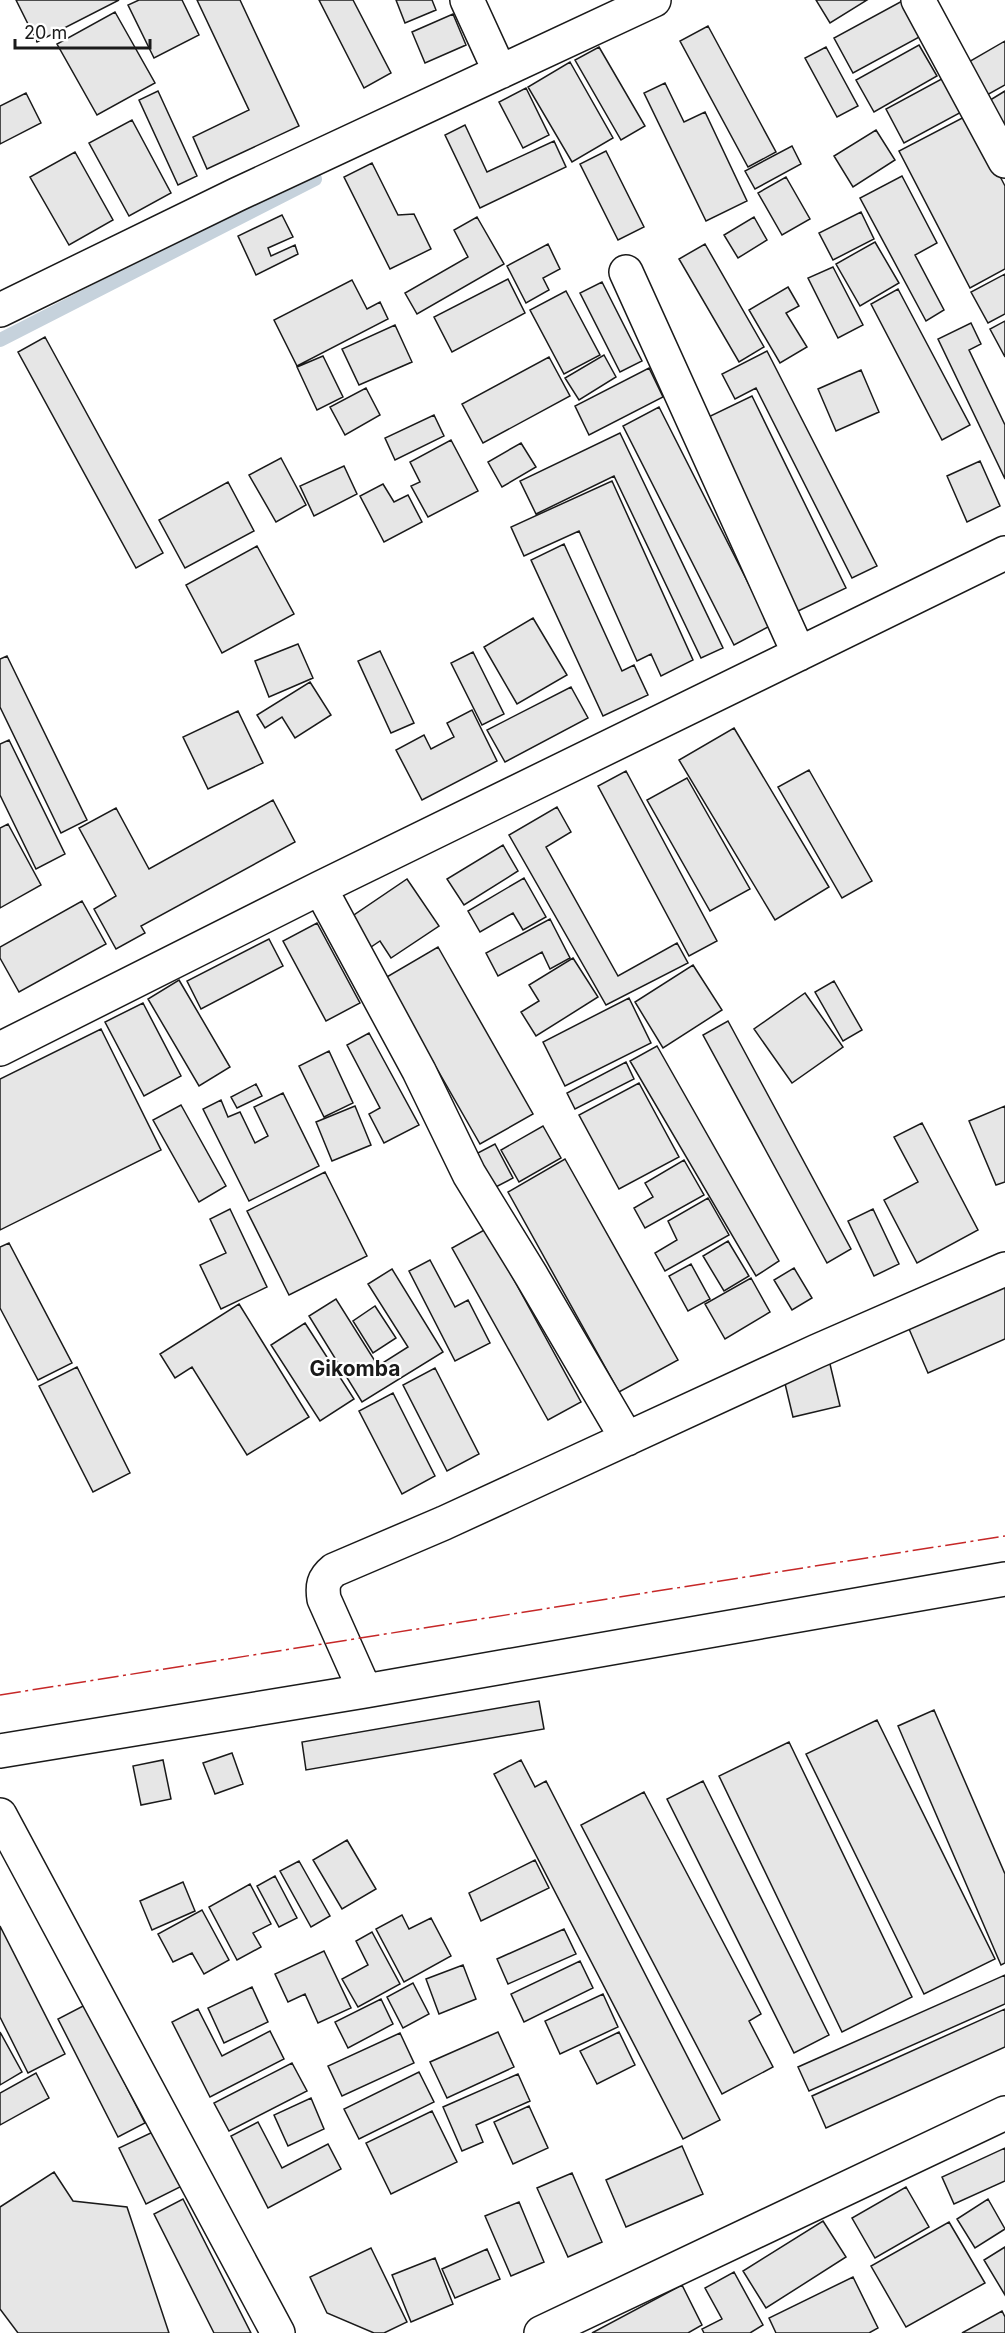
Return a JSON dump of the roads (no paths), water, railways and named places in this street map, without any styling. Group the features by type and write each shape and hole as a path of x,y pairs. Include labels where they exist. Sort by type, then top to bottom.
{"street":[{"path":"467,0 500,72"},
{"path":"0,310 238,194 654,0"},
{"path":"918,0 1005,161"},
{"path":"626,272 799,654"},
{"path":"0,1049 320,888 1005,553"},
{"path":"320,888 419,1071 469,1174 627,1439"},
{"path":"365,1691 324,1599 322,1589 325,1578 334,1570 444,1523 817,1351 1005,1269"},
{"path":"0,1751 365,1691 1005,1579"},
{"path":"0,1815 278,2333"},
{"path":"541,2333 1005,2113"}],"waterway":[{"path":"0,340 315,179"}],"district":[{"name":"Gikomba","path":"355,1369"}]}
